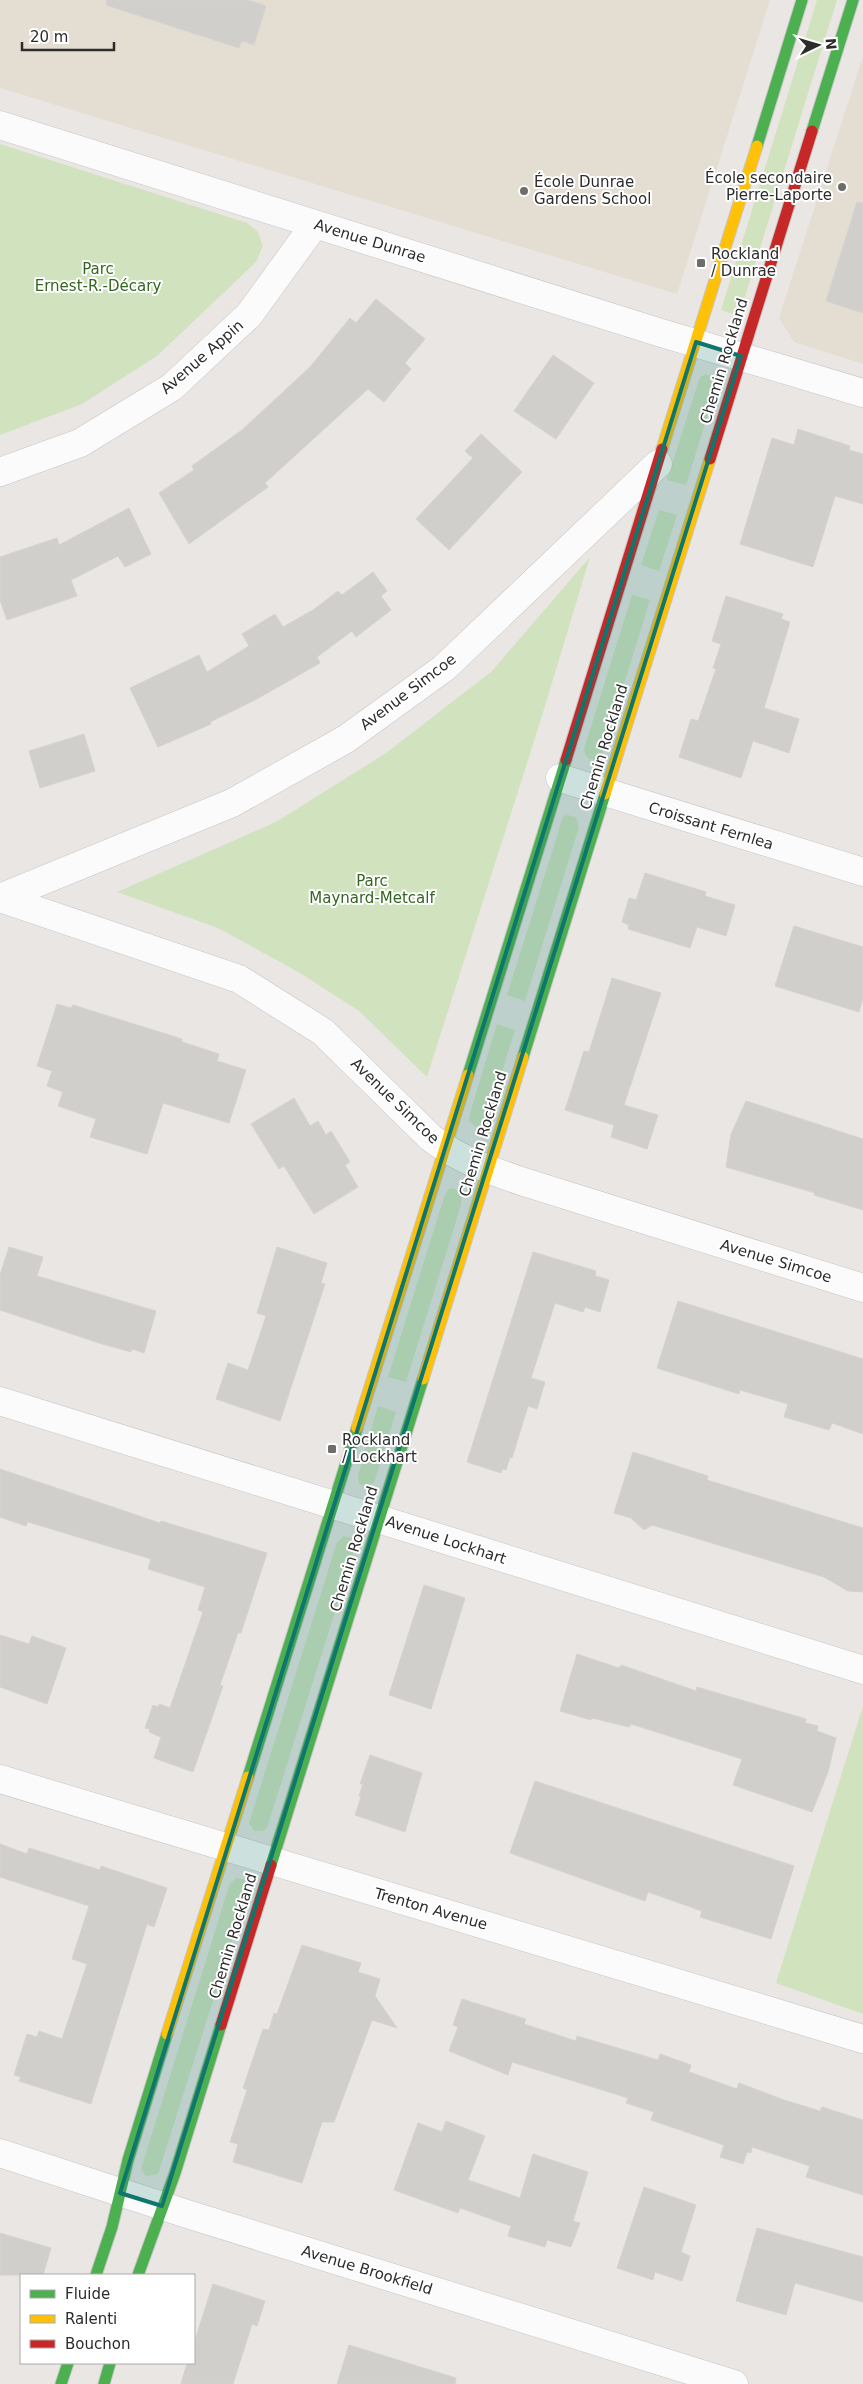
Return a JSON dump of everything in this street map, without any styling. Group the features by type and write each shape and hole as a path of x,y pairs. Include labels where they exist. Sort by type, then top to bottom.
{"street":[{"name":"Chemin Rockland","path":"96,2274 226,1847 802,0"},
{"name":"Chemin Rockland","path":"138,2274 175,2173 853,0"},
{"name":"Avenue Dunrae","path":"0,125 741,356"},
{"name":"Avenue Appin","path":"0,472 80,443 172,387 249,315 315,224"},
{"path":"741,356 863,393"},
{"name":"Avenue Simcoe","path":"0,898 232,803 346,739 444,668 658,464"},
{"name":"Croissant Fernlea","path":"560,778 863,872"},
{"name":"Avenue Simcoe","path":"0,898 239,979 323,1032 422,1130 445,1148 488,1169 533,1185 863,1288"},
{"name":"Avenue Lockhart","path":"0,1401 863,1670"},
{"name":"Trenton Avenue","path":"0,1779 863,2038"},
{"name":"Avenue Brookfield","path":"0,2153 162,2206 734,2384"},
{"path":"61,2384 68,2364"},
{"path":"104,2384 110,2364"}],"highlighted area":[{"path":"696,342 741,356 162,2206 120,2193"}],"shaded area":[{"name":"École Dunrae Gardens School","path":"0,0 770,0 677,294 0,88"},
{"name":"École secondaire Pierre-Laporte","path":"863,56 863,364 794,342 779,318"}],"green space":[{"path":"817,0 837,0 739,316 721,310"},
{"name":"Parc Ernest-R.-Décary","path":"0,144 247,223 258,232 263,246 256,262 157,356 82,404 0,435"},
{"path":"706,374 716,377 717,385 686,485 667,480 700,377"},
{"path":"659,510 677,515 659,571 641,565"},
{"name":"Parc Maynard-Metcalf","path":"590,557 542,716 427,1077 359,1011 300,973 218,928 117,892 276,822 386,753 491,672"},
{"path":"632,595 650,600 602,755 592,760 587,757 584,749"},
{"path":"567,815 576,817 579,827 525,1001 507,995 563,817"},
{"path":"497,1024 515,1030 487,1120 484,1126 475,1127 469,1120 470,1113"},
{"path":"450,1188 462,1194 461,1205 406,1382 388,1377 445,1194"},
{"path":"378,1406 396,1412 374,1483 365,1486 359,1484 358,1475"},
{"path":"344,1536 352,1538 355,1548 267,1828 263,1831 254,1831 249,1823 337,1542"},
{"path":"863,1706 863,2014 776,1983"},
{"path":"237,1878 246,1880 248,1890 158,2174 146,2176 141,2169 230,1883"}],"building":[{"path":"107,0 248,0 266,6 254,45 242,41 239,48 106,5"},
{"path":"857,202 863,203 863,313 826,301"},
{"path":"376,299 425,339 405,363 411,369 384,402 368,389 265,483 268,487 189,544 159,493 194,470 192,466 242,430 310,367 350,318 356,323"},
{"path":"553,355 594,383 556,439 514,411"},
{"path":"798,429 850,446 849,450 863,454 863,504 835,496 813,567 740,544 772,438 794,445"},
{"path":"481,434 522,472 449,550 416,519 473,458 465,451"},
{"path":"129,508 151,554 125,567 118,556 71,580 77,596 7,620 0,600 0,557 57,538 59,545"},
{"path":"373,572 387,591 381,596 391,610 356,637 352,631 317,657 320,663 255,700 210,722 211,724 158,747 130,688 199,655 207,672 249,646 242,634 275,614 283,627 313,610 338,591 342,595"},
{"path":"726,596 783,614 781,619 790,622 764,708 799,719 789,753 753,741 741,778 679,757 691,719 698,721 716,669 713,668 721,644 712,641"},
{"path":"84,734 95,771 40,788 29,751"},
{"path":"645,873 706,892 705,896 735,905 726,936 697,927 690,948 628,929 629,925 622,922 629,898 636,900"},
{"path":"794,926 863,947 863,998 859,1012 775,986"},
{"path":"612,978 661,993 624,1105 658,1115 647,1149 611,1137 614,1125 565,1110 584,1051 589,1052"},
{"path":"57,1004 71,1008 73,1005 182,1039 182,1042 219,1054 217,1061 246,1070 229,1123 163,1103 147,1154 90,1137 96,1119 58,1106 63,1092 47,1086 52,1071 37,1066"},
{"path":"294,1098 310,1126 318,1121 326,1135 331,1131 350,1162 345,1165 358,1187 314,1214 284,1166 279,1169 251,1124"},
{"path":"746,1101 863,1139 863,1210 814,1195 815,1193 726,1167 731,1134"},
{"path":"9,1247 43,1257 37,1276 156,1311 144,1353 132,1349 131,1352 99,1343 0,1310 0,1275"},
{"path":"277,1247 327,1263 321,1283 325,1284 280,1421 216,1399 228,1363 248,1370 266,1316 257,1313"},
{"path":"533,1252 596,1271 595,1276 609,1280 600,1312 585,1307 583,1312 555,1303 531,1378 545,1382 537,1409 528,1406 512,1458 510,1457 506,1470 502,1469 501,1473 467,1462"},
{"path":"678,1301 863,1359 863,1434 832,1423 829,1430 784,1417 788,1404 740,1390 739,1394 657,1368"},
{"path":"633,1452 708,1476 707,1480 863,1528 863,1592 848,1591 824,1577 652,1525 644,1530 631,1518 614,1513"},
{"path":"0,1469 160,1523 161,1521 267,1553 241,1633 238,1633 220,1685 223,1686 193,1772 154,1758 161,1737 149,1732 150,1729 145,1728 153,1705 158,1707 159,1704 170,1708 203,1612 198,1610 205,1587 148,1569 151,1559 28,1522 26,1526 0,1517"},
{"path":"424,1585 465,1598 431,1709 389,1695"},
{"path":"0,1635 29,1644 32,1636 66,1648 47,1704 0,1687"},
{"path":"577,1654 619,1668 621,1665 696,1691 697,1687 806,1719 805,1723 818,1726 817,1731 836,1738 828,1772 812,1812 733,1785 742,1759 631,1724 629,1727 592,1718 591,1720 560,1711"},
{"path":"370,1755 422,1773 405,1832 355,1815 361,1797 359,1796 363,1784 360,1784"},
{"path":"535,1781 794,1866 771,1939 700,1917 702,1911 648,1892 645,1901 510,1853"},
{"path":"0,1844 27,1854 29,1848 100,1870 101,1866 167,1888 154,1927 147,1924 91,2104 19,2081 21,2077 14,2075 27,2034 37,2037 39,2031 62,2039 87,1964 72,1959 89,1906 0,1877"},
{"path":"302,1945 361,1963 358,1972 380,1979 375,1996 397,2028 372,2020 334,2122 322,2122 302,2183 233,2162 238,2144 230,2142 247,2090 243,2088 263,2029 269,2030 274,2013 277,2014"},
{"path":"462,1999 526,2019 524,2024 576,2041 577,2036 658,2060 660,2054 691,2065 689,2072 737,2089 739,2083 820,2111 822,2107 863,2120 863,2195 806,2177 810,2166 752,2147 751,2153 747,2152 743,2164 720,2157 724,2145 651,2120 654,2112 626,2103 628,2098 512,2062 508,2075 449,2051 458,2027 453,2025"},
{"path":"446,2121 485,2136 468,2180 520,2198 533,2154 588,2172 573,2221 580,2223 571,2247 547,2240 545,2247 508,2236 511,2226 460,2208 458,2213 394,2190 418,2123 442,2132"},
{"path":"644,2187 696,2205 681,2252 690,2256 682,2281 655,2272 653,2280 617,2268"},
{"path":"757,2228 863,2257 863,2302 795,2283 786,2315 736,2301"},
{"path":"0,2233 51,2248 43,2274 0,2275"},
{"path":"213,2284 265,2301 257,2326 252,2324 233,2384 181,2384 187,2364 195,2364 195,2340"},
{"path":"349,2345 456,2378 455,2384 337,2384"}],"traffic: fast":[{"path":"757,146 802,0"},
{"path":"812,131 853,0"},
{"path":"468,1075 566,760"},
{"path":"523,1057 605,794"},
{"path":"271,1865 423,1379"},
{"path":"248,1777 357,1428"},
{"path":"138,2274 175,2173 221,2025"},
{"path":"96,2274 112,2227 128,2160 167,2034"},
{"path":"61,2384 68,2364"},
{"path":"104,2384 110,2364"}],"traffic: slow":[{"path":"662,449 757,146"},
{"path":"605,794 710,459"},
{"path":"423,1379 523,1057"},
{"path":"357,1428 468,1075"},
{"path":"167,2034 248,1777"}],"traffic: jam":[{"path":"710,459 812,131"},
{"path":"566,760 662,449"},
{"path":"221,2025 271,1865"}],"place":[{"name":"École secondaire Pierre-Laporte","path":"842,187"},
{"name":"École Dunrae Gardens School","path":"524,191"},
{"name":"Rockland / Dunrae","path":"701,263"},
{"name":"Rockland / Lockhart","path":"332,1449"}]}
